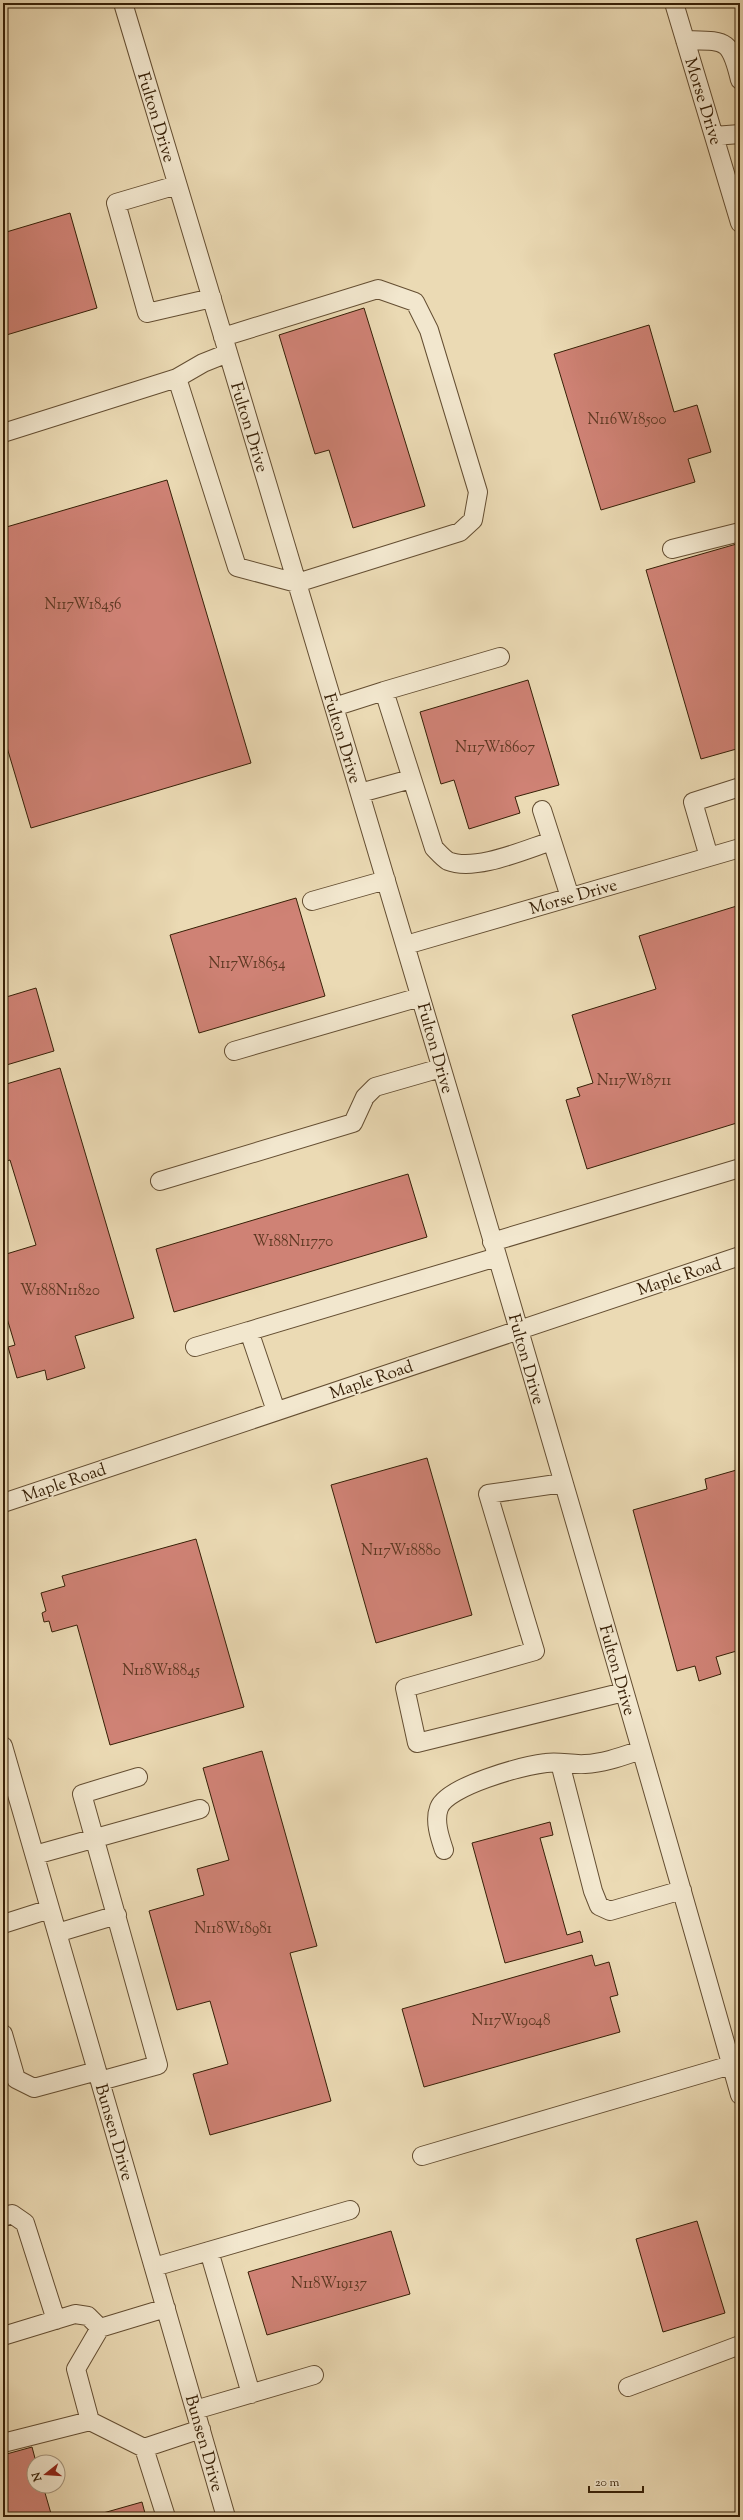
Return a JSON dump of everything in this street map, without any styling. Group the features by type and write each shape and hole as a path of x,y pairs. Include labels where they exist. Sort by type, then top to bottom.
{"street":[{"name":"Fulton Drive","path":"123,3 406,945 682,1890 740,2096"},
{"name":"Morse Drive","path":"674,3 740,223"},
{"path":"685,40 719,41 727,46 735,59 740,80"},
{"path":"714,136 740,134"},
{"path":"177,185 116,203 147,313 212,298"},
{"path":"3,433 176,378 203,363 226,345 378,289 415,302 429,330 478,492 473,520 460,532 297,583 236,567 176,378"},
{"path":"672,549 740,532"},
{"path":"334,707 500,657"},
{"path":"384,691 434,848 446,860 462,864 476,864 552,842"},
{"path":"360,793 411,779"},
{"path":"710,856 693,802 740,788"},
{"path":"542,810 570,897"},
{"name":"Morse Drive","path":"406,945 740,848"},
{"path":"312,901 386,880"},
{"path":"234,1051 420,997"},
{"path":"160,1181 353,1123 365,1097 375,1087 441,1068"},
{"path":"195,1347 249,1331 740,1168"},
{"name":"Maple Road","path":"3,1503 740,1256"},
{"path":"249,1331 276,1411"},
{"path":"563,1483 488,1494 535,1651 405,1688 417,1744 624,1692"},
{"name":"Bunsen Drive","path":"3,1746 226,2517"},
{"path":"444,1850 438,1830 439,1809 445,1798 465,1786 518,1769 546,1763 584,1764 604,1761 641,1750"},
{"path":"560,1763 593,1891 600,1906 604,1910 610,1911 682,1890"},
{"path":"3,2034 16,2079 34,2088 158,2065 117,1914 93,1841 82,1794 138,1777"},
{"path":"35,1855 93,1841 200,1809"},
{"path":"3,1924 50,1909"},
{"path":"57,1933 117,1914"},
{"path":"422,2156 732,2065"},
{"path":"154,2267 350,2210"},
{"path":"3,2217 12,2214 25,2223 56,2320"},
{"path":"209,2251 251,2394"},
{"path":"90,2421 76,2369 100,2328 166,2308"},
{"path":"3,2336 75,2314 88,2316 100,2328"},
{"path":"628,2387 740,2345"},
{"path":"195,2410 314,2375"},
{"path":"3,2443 90,2421 144,2448 201,2429"},
{"path":"144,2448 166,2517"}],"building":[{"path":"70,213 97,308 3,336 3,233"},
{"path":"364,308 425,506 353,528 329,450 315,454 279,335"},
{"path":"649,325 674,412 697,405 711,452 688,459 695,482 601,510 554,354"},
{"path":"167,480 251,763 31,828 3,734 3,528"},
{"path":"740,543 740,748 701,759 646,570"},
{"path":"528,680 559,785 515,797 520,813 469,829 454,780 441,784 420,712"},
{"path":"296,898 325,996 199,1033 170,935"},
{"path":"740,905 740,1122 587,1169 566,1100 580,1096 577,1088 593,1083 572,1015 656,989 639,936"},
{"path":"36,988 54,1051 3,1066 3,998"},
{"path":"60,1068 134,1318 75,1336 85,1368 47,1380 45,1370 17,1378 8,1347 15,1345 3,1305 3,1255 36,1245 10,1160 3,1162 3,1085"},
{"path":"408,1174 427,1237 174,1312 156,1249"},
{"path":"427,1458 472,1615 376,1643 331,1485"},
{"path":"740,1469 740,1650 716,1657 721,1674 699,1681 695,1666 677,1671 633,1510 707,1489 705,1479"},
{"path":"196,1539 244,1707 110,1745 77,1625 52,1632 49,1621 44,1622 42,1613 46,1611 41,1593 65,1586 62,1576"},
{"path":"262,1751 317,1946 290,1953 331,2101 210,2135 193,2074 228,2064 210,2001 177,2010 149,1911 204,1895 197,1869 229,1860 203,1768"},
{"path":"550,1822 553,1835 540,1838 567,1935 580,1931 583,1942 505,1963 472,1843"},
{"path":"592,1955 595,1966 609,1962 618,1995 610,1997 620,2032 424,2087 402,2009"},
{"path":"697,2221 725,2313 663,2332 636,2239"},
{"path":"391,2231 410,2294 267,2335 248,2272"},
{"path":"32,2447 34,2454 26,2454 26,2494 45,2494 52,2517 3,2517 3,2455"},
{"path":"142,2502 146,2517 89,2517"}]}
